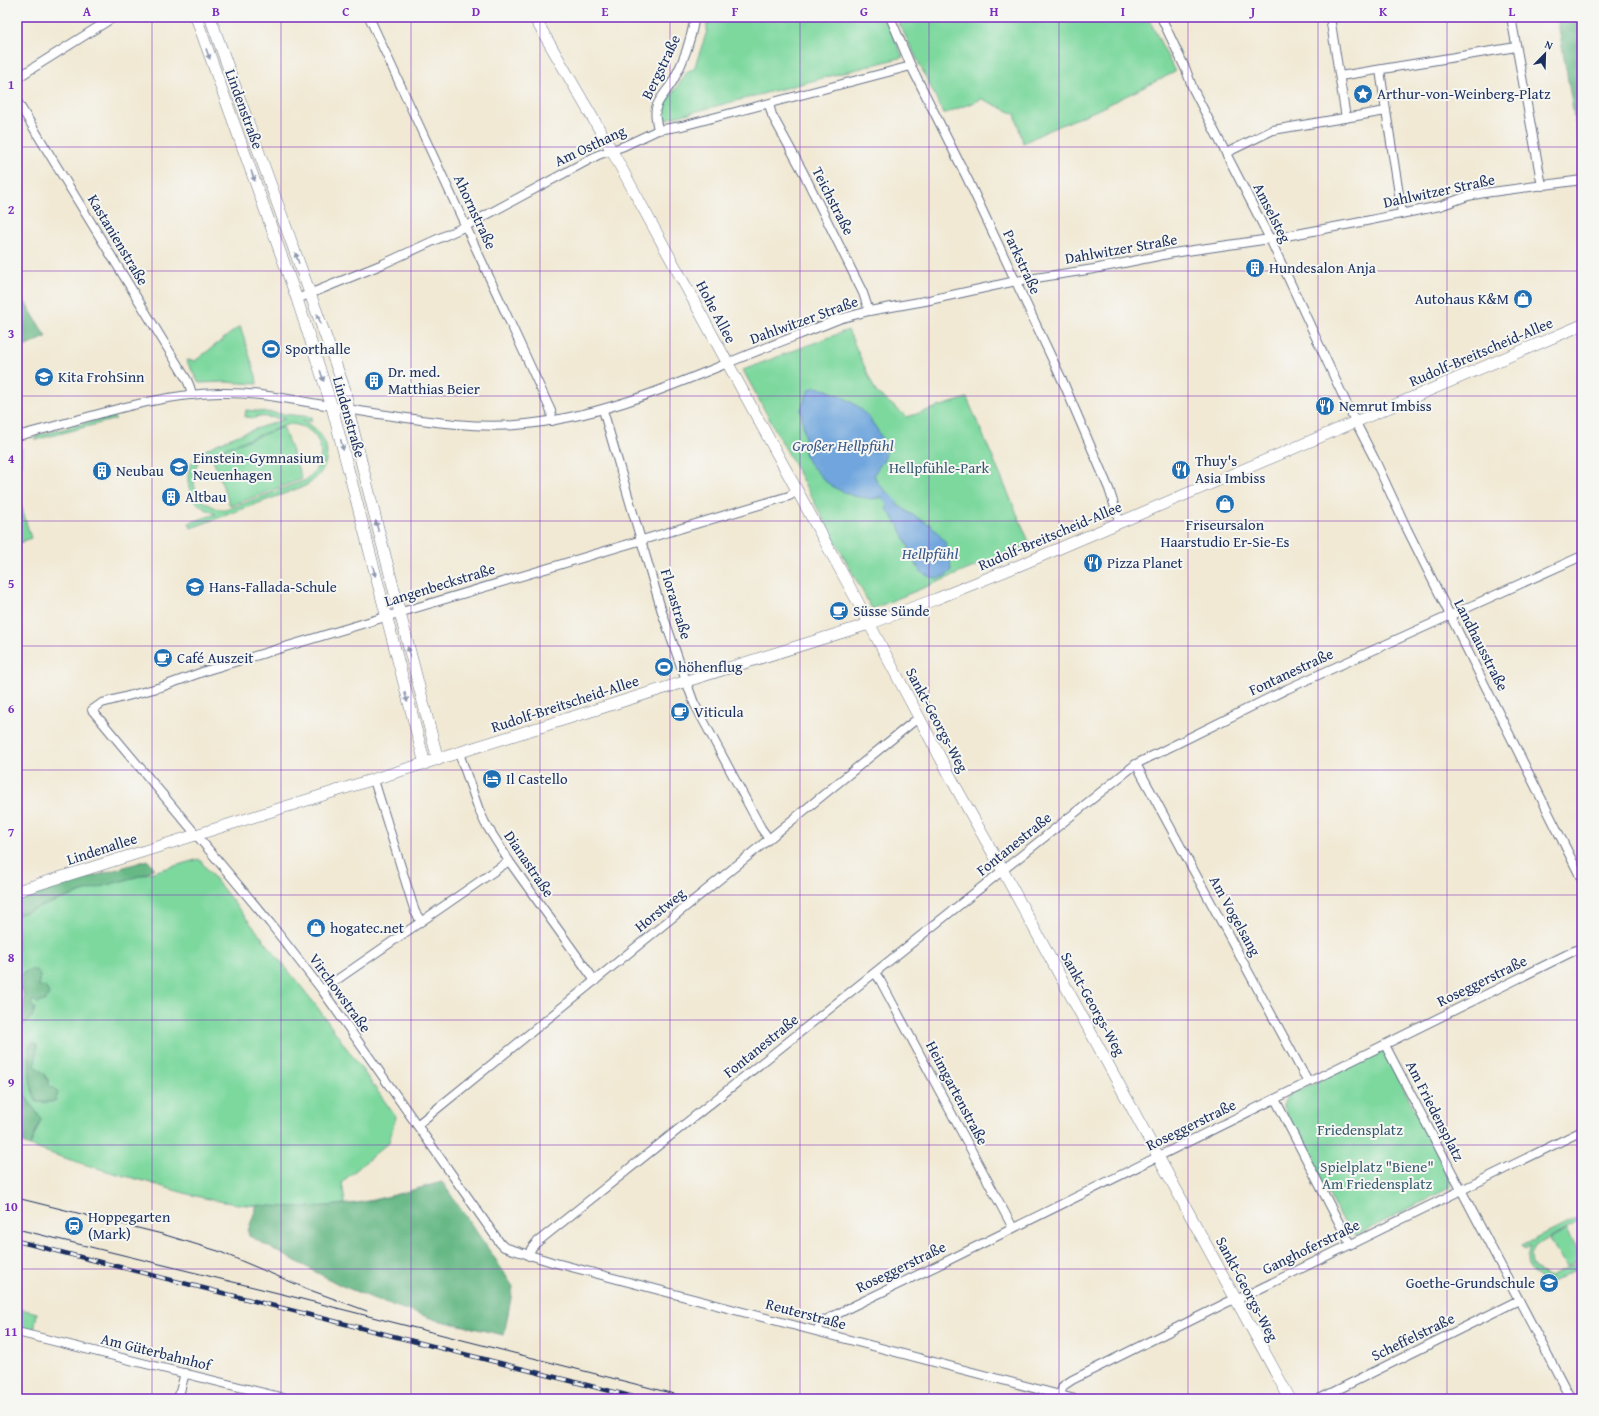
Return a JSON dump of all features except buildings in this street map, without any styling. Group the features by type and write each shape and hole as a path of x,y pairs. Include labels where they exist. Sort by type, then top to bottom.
{"street":[{"path":"17,78 114,17"},
{"name":"Lindenstraße","path":"196,17 297,298 332,407 425,764"},
{"name":"Lindenstraße","path":"210,17 340,376 399,613 438,760"},
{"name":"Ahornstraße","path":"369,17 551,411 552,421"},
{"name":"Hohe Allee","path":"534,17 612,150 869,624"},
{"name":"Bergstraße","path":"658,130 655,117 656,107 674,81 681,66 691,40 695,17"},
{"name":"Parkstraße","path":"890,17 911,66 1016,281 1064,384 1110,489 1115,511 1120,523"},
{"name":"Amselsteg","path":"1161,17 1196,95 1270,239 1355,422"},
{"path":"1330,17 1346,118"},
{"path":"1511,17 1542,186"},
{"path":"1340,76 1516,47"},
{"name":"Am Osthang","path":"297,298 383,264 466,226 598,155 658,130 682,126 769,104 911,66"},
{"path":"1380,70 1402,213"},
{"name":"Kastanienstraße","path":"17,101 186,380 192,395"},
{"name":"Teichstraße","path":"769,104 772,115 803,172 863,293 869,311"},
{"path":"1226,153 1273,130 1386,111"},
{"name":"Dahlwitzer Straße","path":"17,436 118,409 192,395 221,393 240,393 280,398 428,421 461,424 515,425 552,421 603,410 644,397 838,319 869,311 925,301 1016,281 1094,269 1173,253 1270,239 1440,206 1478,194 1582,180"},
{"name":"Rudolf-Breitscheid-Allee","path":"196,835 869,624 995,576 1582,325"},
{"name":"Florastraße","path":"603,410 662,612 694,703 761,828 769,839"},
{"name":"Landhausstraße","path":"1355,422 1582,880"},
{"name":"Langenbeckstraße","path":"92,710 102,703 160,687 208,670 557,564 642,540 786,496 797,491"},
{"name":"Fontanestraße","path":"529,1256 531,1249 536,1243 1004,871 1136,764 1288,689 1582,556"},
{"name":"Sankt-Georgs-Weg","path":"869,624 1290,1399"},
{"name":"Virchowstraße","path":"92,710 270,923 322,990 500,1243 512,1250 529,1256"},
{"name":"Horstweg","path":"417,1125 913,722 920,718"},
{"name":"Dianastraße","path":"459,753 484,823 509,861 595,981"},
{"name":"Am Vogelsang","path":"1136,764 1308,1082"},
{"path":"374,780 414,912 422,921"},
{"name":"Lindenallee","path":"17,892 196,835"},
{"path":"322,990 509,861"},
{"name":"Roseggerstraße","path":"818,1332 820,1324 825,1321 1582,947"},
{"name":"Heimgartenstraße","path":"875,973 1013,1228"},
{"name":"Am Friedensplatz","path":"1385,1044 1571,1399"},
{"path":"1275,1099 1350,1244"},
{"name":"Ganghoferstraße","path":"1060,1395 1063,1386 1072,1380 1228,1302 1236,1300 1582,1131"},
{"name":"Reuterstraße","path":"529,1256 1075,1399"},
{"name":"Scheffelstraße","path":"1319,1399 1519,1300"},
{"name":"Am Güterbahnhof","path":"17,1332 288,1399"},
{"path":"178,1399 185,1373"}],"green space":[{"path":"707,17 885,17 903,57 663,120 662,108 688,71 694,69 707,31"},
{"path":"896,17 1148,17 1175,72 1097,110 1023,143 1015,114 982,99 944,114"},
{"path":"1557,17 1582,17 1582,162"},
{"path":"17,288 46,337 17,350"},
{"path":"240,326 256,376 257,384 225,382 199,383 186,360 195,361"},
{"name":"Hellpfühle-Park","path":"848,330 876,392 907,417 967,398 1030,544 872,609 743,370","holes":["826,389 837,396 883,461 876,469 874,475 877,482 890,496 872,499 825,481 804,453 806,444 801,409","894,501 909,513 932,526 908,543 887,508"]},
{"path":"246,410 312,417 311,421 302,421 313,427 320,434 325,443 327,452 326,462 322,471 315,479 305,486 191,528 189,523 216,514 207,510 195,501 190,492 188,474 194,459 203,451 213,446 252,430 285,419 257,416 256,418 245,417","holes":["289,424 300,426 309,430 316,437 320,445 321,454 319,463 314,472 306,480 225,510 218,509 204,502 199,497 194,485 195,470 197,464 204,456"]},
{"path":"113,416 116,419 35,440 36,436"},
{"path":"283,427 302,479 230,506 211,454"},
{"path":"22,448 19,499 31,538 17,544 17,449"},
{"path":"199,859 315,1004 396,1117 389,1142 342,1182 345,1204 309,1207 270,1207 213,1200 183,1193 101,1169 30,1146 41,1119 17,1084 17,1023 22,1026 32,1017 35,1008 31,1004 38,987 18,976 17,983 17,915 82,892","holes":["37,1046 35,1066 48,1079 52,1102 37,1102 30,1078 29,1047"]},
{"path":"148,860 154,868 143,875 82,892 17,915 17,899"},
{"path":"30,970 37,970 40,975 38,987 45,986 49,993 45,1001 38,1003 33,1000 31,1004 35,1008 32,1017 22,1026 17,1023 17,1011 24,1004 22,990 17,987 18,976"},
{"path":"33,1042 37,1045 35,1066 44,1073 50,1087 54,1088 58,1093 56,1100 52,1102 37,1102 34,1096 31,1082 29,1047"},
{"name":"Friedensplatz","path":"1384,1050 1449,1176 1451,1184 1449,1188 1355,1235 1346,1228 1283,1107 1283,1104 1289,1095"},
{"path":"17,1084 41,1119 30,1146 17,1141"},
{"path":"442,1182 513,1287 504,1335 437,1320 380,1301 340,1285 249,1236 248,1231 257,1205 301,1207 344,1205 382,1198"},
{"path":"1582,1216 1582,1220 1535,1246 1531,1255 1532,1265 1536,1270 1549,1277 1582,1262 1582,1267 1541,1287 1539,1283 1545,1280 1531,1271 1527,1263 1530,1247 1524,1250 1522,1246"},
{"path":"1566,1230 1582,1259 1566,1268 1550,1239"},
{"path":"17,1308 37,1313 34,1332 17,1328"}],"water":[{"name":"Großer Hellpfühl","path":"815,387 845,398 853,403 869,418 879,433 883,441 886,454 884,460 874,475 877,482 890,496 886,501 881,497 872,499 853,496 835,488 825,481 809,463 804,453 806,444 801,409 809,390"},
{"name":"Hellpfühl","path":"894,501 909,513 932,526 945,542 950,558 951,571 943,577 930,577 918,568 900,528 886,508"}],"waterway":[{"path":"888,498 892,503"}],"tram line":[{"path":"17,1198 162,1234 218,1251 310,1290 367,1311"},
{"path":"17,1229 286,1295 694,1399"}],"railway":[{"path":"17,1241 642,1399"}],"place":[{"name":"Arthur-von-Weinberg-Platz","path":"1363,94"},
{"name":"Hundesalon Anja","path":"1255,268"},
{"name":"Autohaus K&M","path":"1523,299"},
{"name":"Sporthalle","path":"271,349"},
{"name":"Kita FrohSinn","path":"44,377"},
{"name":"Dr. med. Matthias Beier","path":"374,381"},
{"name":"Nemrut Imbiss","path":"1325,406"},
{"name":"Einstein-Gymnasium Neuenhagen","path":"179,467"},
{"name":"Thuy's Asia Imbiss","path":"1181,470"},
{"name":"Neubau","path":"102,471"},
{"name":"Altbau","path":"171,497"},
{"name":"Friseursalon Haarstudio Er-Sie-Es","path":"1225,504"},
{"name":"Pizza Planet","path":"1093,563"},
{"name":"Hans-Fallada-Schule","path":"195,587"},
{"name":"Süsse Sünde","path":"839,611"},
{"name":"Café Auszeit","path":"163,658"},
{"name":"höhenflug","path":"664,667"},
{"name":"Viticula","path":"680,712"},
{"name":"Il Castello","path":"492,779"},
{"name":"hogatec.net","path":"316,928"},
{"name":"Hoppegarten (Mark)","path":"74,1226"},
{"name":"Goethe-Grundschule","path":"1549,1283"}],"park label":[{"name":"Spielplatz \"Biene\" Am Friedensplatz","path":"1377,1176"}]}
